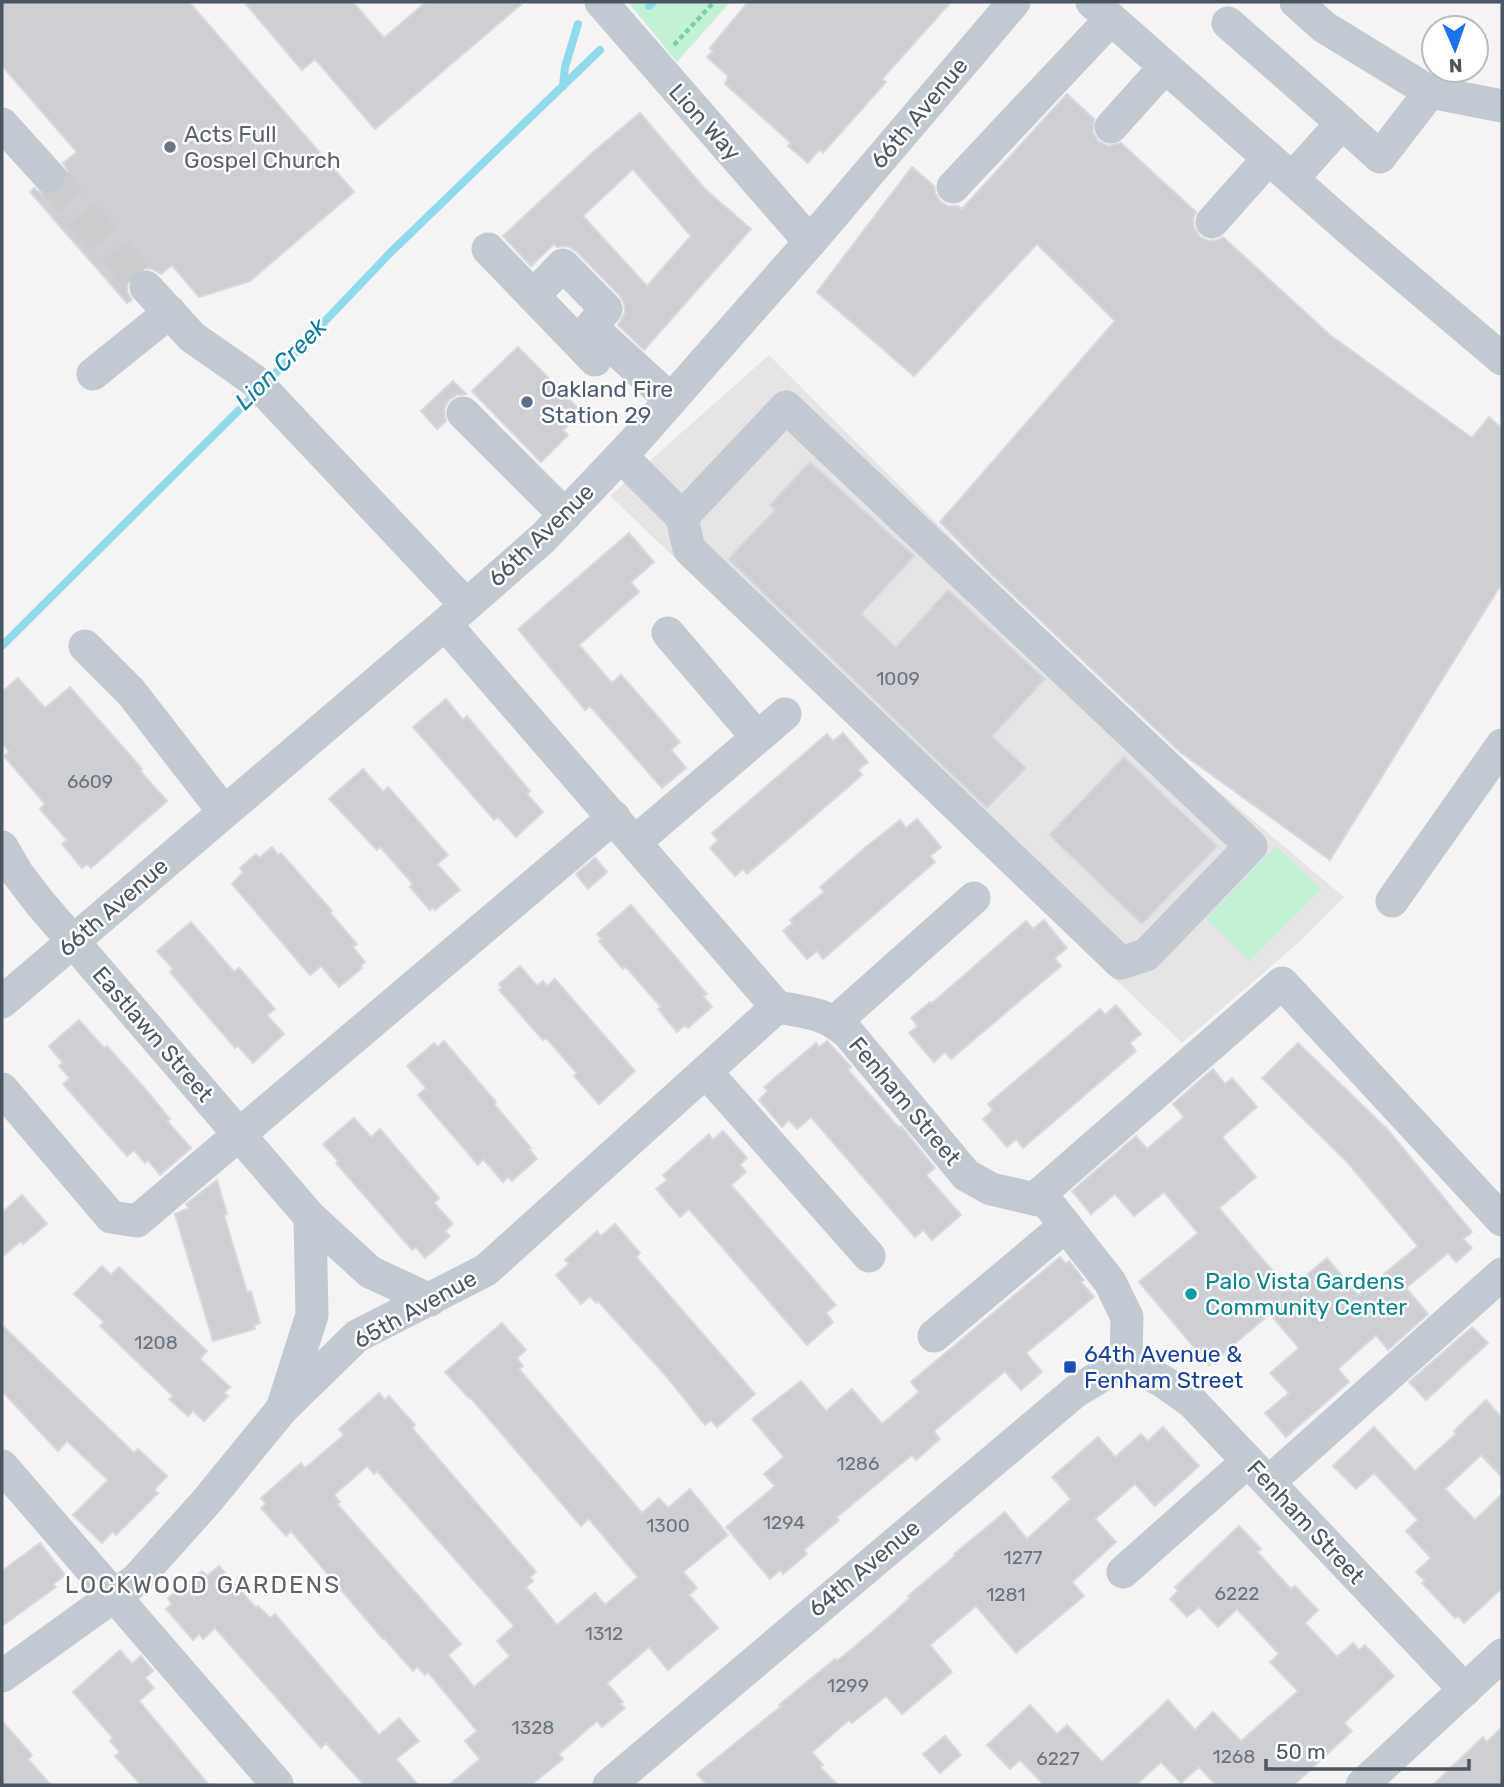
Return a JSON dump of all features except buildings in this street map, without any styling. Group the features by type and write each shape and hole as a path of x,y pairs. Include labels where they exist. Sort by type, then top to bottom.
{"street":[{"name":"Lion Way","path":"601,2 810,242"},
{"name":"66th Avenue","path":"2,1002 543,538 621,456 810,242 1014,2"},
{"path":"1296,2 1324,27 1430,92 1502,106"},
{"path":"953,187 1101,10 1502,359"},
{"path":"1228,23 1380,158 1430,92"},
{"path":"1111,127 1165,67"},
{"path":"1212,222 1342,123"},
{"path":"2,124 49,176"},
{"path":"488,249 595,360"},
{"path":"533,296 563,265 607,309 591,327 671,400"},
{"path":"146,287 192,337 264,390 456,615 625,830 777,1007"},
{"path":"93,374 170,312"},
{"path":"621,456 682,516 688,549 1121,963 1146,955 1251,846 786,407 682,516"},
{"path":"463,413 565,515"},
{"path":"668,633 757,737"},
{"path":"85,646 131,692 224,812"},
{"path":"2,1089 111,1217 136,1221 238,1133 625,830 757,737 785,714"},
{"path":"1392,901 1502,745"},
{"name":"Eastlawn Street","path":"2,847 17,873 40,903 310,1217 370,1272 430,1300"},
{"path":"835,1021 974,898"},
{"path":"1034,1199 1282,983 1502,1220"},
{"name":"Fenham Street","path":"777,1007 835,1021 849,1034 966,1175 991,1189 1047,1202 1110,1282 1127,1317 1126,1361 1164,1382 1192,1402 1465,1690"},
{"name":"65th Avenue","path":"2,1676 136,1580 206,1503 282,1409 357,1336 486,1270 777,1007"},
{"path":"706,1072 869,1256"},
{"path":"282,1409 312,1315 310,1217"},
{"path":"934,1336 1065,1226"},
{"path":"1123,1572 1258,1471 1502,1274"},
{"name":"64th Avenue","path":"609,1785 1076,1391 1126,1361"},
{"path":"2,1466 277,1784"},
{"path":"1362,1785 1502,1655"}],"path":[{"path":"656,65 714,2"}],"shaded area":[{"path":"769,355 1134,720 1344,897 1298,943 1182,1043 610,496"}],"green space":[{"path":"628,2 730,2 677,62"},
{"path":"1276,846 1321,889 1250,961 1206,918"}],"waterway":[{"name":"Lion Creek","path":"649,6 653,2"},
{"name":"Lion Creek","path":"563,86 565,67 578,24"},
{"name":"Lion Creek","path":"267,382 390,253 600,50"},
{"name":"Lion Creek","path":"2,646 255,394"}],"tunnel":[{"path":"49,176 146,287"}],"place":[{"name":"Acts Full Gospel Church","path":"170,147"},
{"name":"Oakland Fire Station 29","path":"527,402"},
{"name":"Palo Vista Gardens Community Center","path":"1191,1294"},
{"name":"64th Avenue & Fenham Street","path":"1070,1367"}],"district":[{"name":"LOCKWOOD GARDENS","path":"203,1585"}]}
